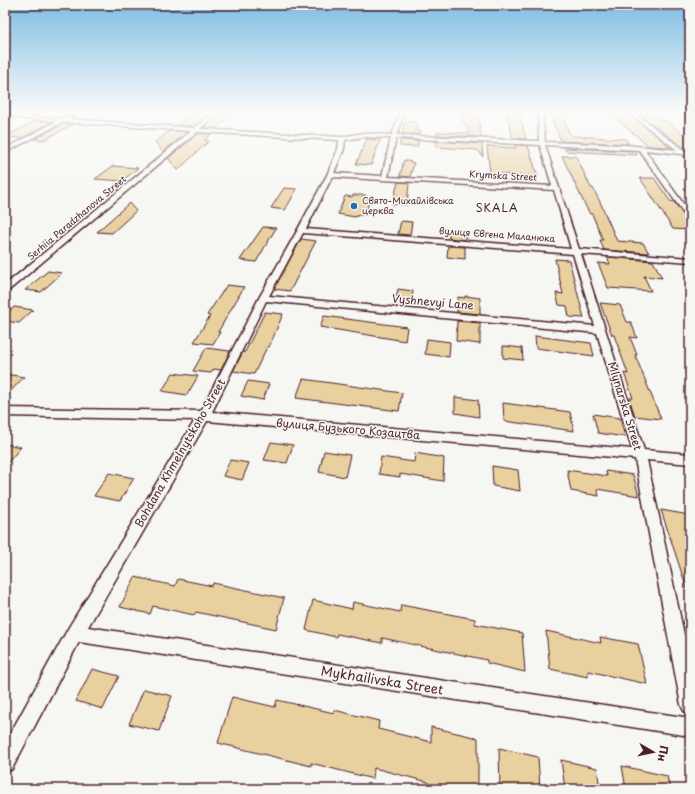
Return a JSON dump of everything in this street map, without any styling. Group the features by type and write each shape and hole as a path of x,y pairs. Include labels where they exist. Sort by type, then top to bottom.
{"street":[{"name":"Serhiia Paradzhanova Street","path":"5,289 172,150"},
{"name":"Bohdana Khmelnytskoho Street","path":"5,762 75,633 204,416 263,298 302,230 330,175 341,150"},
{"path":"385,178 391,150"},
{"name":"Mlynarska Street","path":"544,150 640,455 690,705"},
{"path":"642,150 690,218"},
{"path":"655,150 690,153"},
{"path":"680,150 690,158"},
{"name":"Krymska Street","path":"330,175 556,188"},
{"name":"вулиця Євгена Маланюка","path":"302,230 690,260"},
{"name":"Vyshnevyi Lane","path":"263,298 601,330"},
{"name":"вулиця Бузького Козацтва","path":"5,412 204,416 690,459"},
{"name":"Mykhailivska Street","path":"75,633 690,727"}],"building":[{"path":"178,150 199,150 178,170 168,158"},
{"path":"362,150 376,150 371,165 356,164"},
{"path":"478,150 482,150 483,157"},
{"path":"487,150 529,150 538,177 490,173"},
{"path":"566,151 635,151 637,155"},
{"path":"562,156 576,156 591,188 593,188 601,204 617,241 643,243 649,253 604,250 600,240 603,240 592,214 590,214 584,203"},
{"path":"404,160 414,163 410,177 400,176"},
{"path":"113,166 138,168 122,181 95,179"},
{"path":"640,178 654,178 670,201 674,202 687,220 690,221 690,230 673,229"},
{"path":"398,182 409,183 407,205 392,204"},
{"path":"284,188 297,189 285,210 271,208"},
{"name":"Свято-Михайлівська церква","path":"353,195 366,195 365,198 370,199 365,215 355,217 338,214 345,196 352,197"},
{"path":"129,203 136,211 112,233 97,232"},
{"path":"401,221 412,222 410,235 398,234"},
{"path":"263,227 276,228 256,262 240,260"},
{"path":"449,230 466,231 465,240 449,238"},
{"path":"301,239 316,241 290,291 274,289"},
{"path":"448,246 465,247 465,259 447,257"},
{"path":"607,257 653,261 662,278 644,276 651,291 608,288 598,263 610,264"},
{"path":"555,259 569,260 584,318 569,317 567,306 559,305 556,293 563,294"},
{"path":"48,271 62,273 41,292 25,290"},
{"path":"227,285 244,287 218,332 220,332 213,344 194,342 210,316 207,315"},
{"path":"398,289 413,291 411,302 396,300"},
{"path":"465,296 480,298 480,314 457,312 458,297 465,298"},
{"path":"600,303 620,305 627,322 631,322 637,338 630,337 637,355 635,355 661,419 635,416 629,398 633,398 624,373 628,374 614,335 612,335"},
{"path":"14,307 33,310 19,323 5,321 5,315"},
{"path":"265,312 283,314 269,347 267,347 254,374 233,371 243,352 245,352"},
{"path":"324,316 407,327 405,341 320,327"},
{"path":"457,321 480,323 480,344 456,341"},
{"path":"535,336 591,343 594,356 536,348"},
{"path":"427,339 450,342 449,357 425,354"},
{"path":"503,346 522,348 523,360 503,358"},
{"path":"206,348 230,351 221,370 214,369 211,373 193,371"},
{"path":"173,373 198,376 187,395 162,391"},
{"path":"5,374 24,377 5,397"},
{"path":"303,379 402,393 399,411 296,398"},
{"path":"248,381 269,384 263,400 241,396"},
{"path":"455,397 478,400 479,417 455,413"},
{"path":"503,403 570,412 574,431 504,421"},
{"path":"593,414 620,418 625,437 598,433"},
{"path":"271,442 293,445 287,463 264,460"},
{"path":"5,444 21,447 5,466"},
{"path":"324,451 350,455 345,477 319,472"},
{"path":"415,453 444,458 443,481 400,474 400,477 379,474 381,457 414,462"},
{"path":"230,460 249,463 242,480 223,476"},
{"path":"492,466 518,470 520,491 493,486"},
{"path":"567,470 607,476 606,471 633,475 639,496 597,489 599,496 571,491"},
{"path":"109,473 134,478 120,501 94,496"},
{"path":"661,510 689,515 690,588 687,589"},
{"path":"135,577 175,586 178,579 212,586 213,583 284,598 276,629 196,612 194,615 153,606 150,614 120,607"},
{"path":"313,600 352,609 353,602 400,612 401,605 475,619 475,624 522,633 525,672 487,663 487,660 382,638 382,643 337,634 336,637 306,630"},
{"path":"546,631 601,643 600,637 638,644 647,684 588,671 588,677 550,669"},
{"path":"92,669 119,676 103,709 76,701"},
{"path":"144,689 172,696 159,731 129,724"},
{"path":"232,697 275,707 277,700 334,713 334,710 379,721 378,729 431,742 431,727 478,738 478,789 446,789 428,784 428,782 374,768 373,779 311,763 311,766 218,743"},
{"path":"499,748 538,757 540,789 500,789"},
{"path":"561,760 597,768 600,789 565,789"},
{"path":"622,766 667,776 670,789 626,789"}],"place":[{"name":"Свято-Михайлівська церква","path":"354,206"}],"district":[{"name":"SKALA","path":"497,208"}]}
